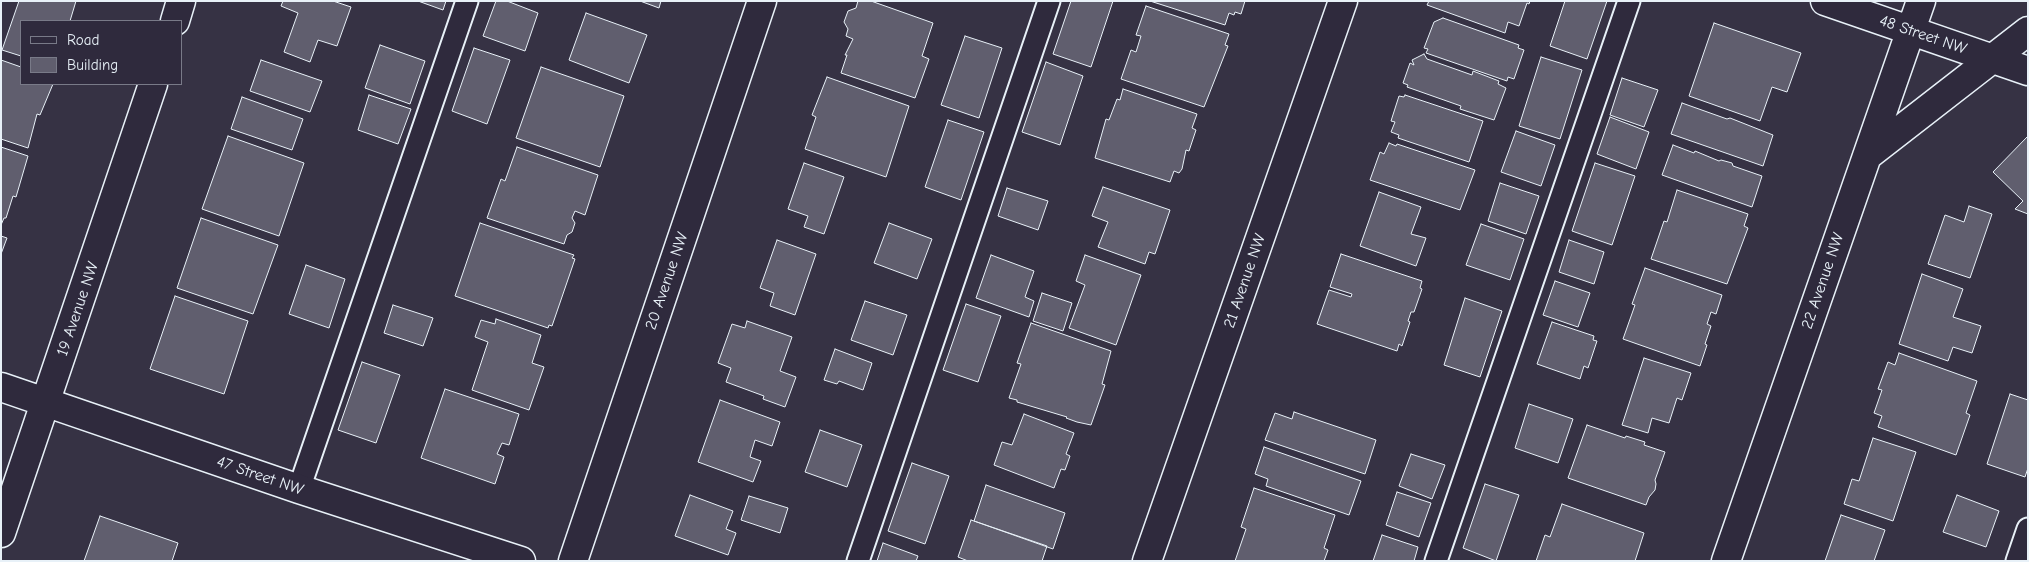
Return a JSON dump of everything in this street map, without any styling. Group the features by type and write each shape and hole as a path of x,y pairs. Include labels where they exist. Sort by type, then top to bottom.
{"street":[{"path":"174,20 181,1"},
{"name":"20 Avenue NW","path":"573,561 762,1"},
{"name":"21 Avenue NW","path":"1148,561 1343,1"},
{"name":"48 Street NW","path":"1825,1 2028,71"},
{"name":"22 Avenue NW","path":"1726,561 1921,1"},
{"name":"48 Street NW","path":"1866,156 2028,31"},
{"name":"19 Avenue NW","path":"1,533 153,85"},
{"name":"47 Street NW","path":"1,387 299,489 521,561"}],"lane":[{"path":"299,489 467,1"},
{"path":"858,561 1049,1"},
{"path":"1436,561 1629,1"},
{"path":"2017,561 2028,529"}],"building":[{"path":"19,1 76,1 70,20 20,20 20,56 2,50"},
{"path":"283,1 333,1 351,7 337,46 318,40 310,62 284,52 298,13 281,6"},
{"path":"418,1 446,1 443,10"},
{"path":"496,1 507,1 538,13 525,51 483,36"},
{"path":"640,1 661,1 659,8"},
{"path":"858,1 871,1 933,23 922,56 929,59 915,98 841,73 847,55 845,55 853,39 846,36 848,29 844,22 848,11 856,8"},
{"path":"1071,1 1113,1 1091,67 1053,54"},
{"path":"1150,1 1245,1 1241,14 1235,12 1234,15 1229,13 1225,25"},
{"path":"1429,1 1530,1 1529,4 1527,3 1519,26 1508,22 1505,33 1427,5"},
{"path":"1565,1 1607,1 1587,59 1550,46"},
{"path":"1146,6 1229,34 1225,45 1228,46 1204,107 1121,79 1131,50 1136,52 1141,36 1136,35"},
{"path":"586,13 647,35 629,83 569,60"},
{"path":"1443,18 1519,45 1518,48 1524,50 1514,79 1508,77 1507,81 1426,53 1428,49 1424,48 1434,22"},
{"path":"1714,23 1801,53 1787,92 1772,87 1760,121 1689,96"},
{"path":"965,36 1002,48 979,118 941,105"},
{"path":"380,45 425,61 410,104 365,88"},
{"path":"474,48 510,60 487,124 452,111"},
{"path":"1424,54 1427,59 1472,75 1473,71 1499,81 1498,84 1506,88 1494,120 1460,109 1461,106 1407,87 1408,85 1403,83 1410,63 1414,65 1412,60"},
{"path":"1541,57 1582,70 1560,139 1519,126"},
{"path":"1,60 20,67 20,85 53,85 40,115 37,114 28,148 1,139"},
{"path":"261,60 322,81 310,112 250,91"},
{"path":"1046,62 1083,76 1060,145 1022,132"},
{"path":"541,67 624,96 600,167 516,138"},
{"path":"827,77 909,106 886,177 805,149 816,117 812,115"},
{"path":"1622,78 1658,90 1644,127 1610,115"},
{"path":"1123,89 1197,114 1192,128 1196,130 1189,151 1186,150 1182,169 1179,173 1174,171 1170,182 1095,158 1106,119 1109,120 1117,99 1120,100"},
{"path":"369,95 411,109 398,144 358,130"},
{"path":"1405,95 1483,121 1469,162 1398,138 1399,135 1391,132 1395,122 1391,121 1399,96 1404,97"},
{"path":"242,97 303,119 292,150 231,129"},
{"path":"1682,103 1727,119 1730,118 1773,135 1763,166 1671,134"},
{"path":"1610,117 1649,132 1636,169 1597,154"},
{"path":"948,120 984,132 961,200 925,187"},
{"path":"1516,131 1555,145 1541,186 1501,172"},
{"path":"228,136 304,163 279,236 202,209"},
{"path":"2028,136 2028,214 2015,209 2023,201 1993,172"},
{"path":"1389,143 1475,170 1460,210 1370,180 1380,152 1384,154"},
{"path":"1673,145 1694,153 1695,151 1719,161 1732,163 1733,166 1762,176 1752,207 1662,175"},
{"path":"1,147 28,156 16,197 13,196 6,218 4,218 1,225"},
{"path":"517,147 598,175 585,215 575,211 572,218 575,223 572,232 567,235 564,244 487,218 501,179 505,181"},
{"path":"804,163 844,177 824,234 804,227 808,216 788,209"},
{"path":"1595,163 1635,176 1612,245 1572,231"},
{"path":"1500,183 1539,196 1526,234 1488,221"},
{"path":"1103,187 1170,210 1155,254 1149,252 1145,264 1098,247 1108,222 1092,216"},
{"path":"1007,188 1048,201 1038,230 998,216"},
{"path":"1677,190 1748,214 1744,226 1748,228 1727,284 1651,259 1664,221 1667,222"},
{"path":"1379,192 1421,207 1411,234 1426,238 1416,266 1360,246"},
{"path":"1969,206 1992,214 1970,278 1928,264 1945,215 1964,222"},
{"path":"201,218 278,245 253,314 177,288"},
{"path":"480,223 574,255 572,258 575,259 552,326 549,325 548,328 455,296"},
{"path":"889,223 932,239 917,279 874,263"},
{"path":"1481,224 1524,239 1510,280 1466,265"},
{"path":"1,236 7,238 1,254"},
{"path":"777,240 816,254 795,315 770,306 774,293 760,288"},
{"path":"1569,240 1604,252 1594,284 1559,272"},
{"path":"1341,254 1422,281 1420,288 1422,289 1414,312 1411,312 1408,321 1410,322 1402,346 1399,344 1397,351 1317,324 1329,290 1351,297 1352,294 1330,287"},
{"path":"991,255 1034,271 1025,297 1034,301 1029,317 976,298"},
{"path":"1085,255 1141,275 1116,345 1069,328 1085,285 1076,281"},
{"path":"306,265 345,279 329,328 289,314"},
{"path":"1645,268 1722,295 1716,314 1711,312 1707,324 1711,326 1700,366 1623,339 1635,305 1632,304"},
{"path":"1922,274 1963,289 1953,317 1981,326 1972,353 1953,347 1948,361 1899,344"},
{"path":"1555,281 1590,293 1578,327 1543,315"},
{"path":"1042,293 1072,303 1063,331 1033,321"},
{"path":"175,296 248,321 224,394 150,369"},
{"path":"1465,298 1502,311 1480,377 1444,365"},
{"path":"865,301 907,315 893,355 851,340"},
{"path":"966,304 1001,316 978,382 943,370"},
{"path":"393,305 433,318 423,346 384,333"},
{"path":"496,319 541,335 532,363 544,367 529,410 472,390 488,342 475,337 481,320 495,324"},
{"path":"747,321 792,337 780,371 796,377 785,407 763,399 764,396 726,382 731,368 718,363 732,324 745,328"},
{"path":"1552,322 1594,336 1593,340 1597,341 1588,368 1584,366 1580,379 1537,364"},
{"path":"1031,323 1111,351 1102,384 1105,385 1091,425 1077,422 1009,398 1021,364 1017,363"},
{"path":"835,349 872,363 863,390 839,381 837,384 824,380"},
{"path":"1899,353 1977,381 1966,413 1970,415 1956,455 1878,427 1882,416 1874,413 1882,390 1878,389 1888,362 1895,365"},
{"path":"1644,358 1691,373 1682,400 1677,398 1669,423 1652,418 1648,433 1622,425"},
{"path":"362,362 400,375 376,443 338,430"},
{"path":"445,389 519,414 509,445 502,443 497,454 504,457 495,484 421,458"},
{"path":"2010,394 2028,400 2028,468 2025,477 1987,464"},
{"path":"720,400 780,422 772,446 755,440 750,457 761,461 753,482 698,462"},
{"path":"1529,404 1573,419 1558,463 1515,448"},
{"path":"1294,412 1376,440 1365,474 1265,440 1275,413 1292,419"},
{"path":"1024,414 1074,433 1066,454 1070,456 1065,470 1061,469 1054,488 994,465 1002,442 1012,445"},
{"path":"1587,425 1625,438 1626,436 1645,442 1644,445 1665,452 1655,480 1655,490 1649,497 1646,505 1568,478"},
{"path":"820,430 862,445 847,487 805,472"},
{"path":"1873,438 1916,452 1893,521 1844,504 1852,479 1859,481"},
{"path":"1264,447 1361,481 1349,515 1266,486 1268,479 1255,474"},
{"path":"1411,454 1445,465 1432,499 1399,486"},
{"path":"912,463 949,476 925,544 888,531"},
{"path":"1485,484 1519,495 1496,561 1463,548"},
{"path":"986,485 1065,513 1053,549 974,521"},
{"path":"1254,488 1335,515 1324,548 1328,550 1324,561 1235,561 1246,529 1241,527"},
{"path":"1397,492 1431,503 1419,537 1386,525"},
{"path":"690,495 733,511 726,529 736,533 728,555 675,536"},
{"path":"1957,495 1999,511 1986,547 1943,532"},
{"path":"749,496 788,508 780,533 741,520"},
{"path":"1562,504 1644,533 1635,561 1536,561 1545,535 1550,537"},
{"path":"1841,515 1885,530 1874,561 1825,561"},
{"path":"100,516 178,543 172,561 84,561"},
{"path":"971,520 1047,546 1042,561 968,561 958,557"},
{"path":"1382,535 1418,547 1414,561 1373,561"},
{"path":"883,543 918,556 916,561 877,561"}]}
